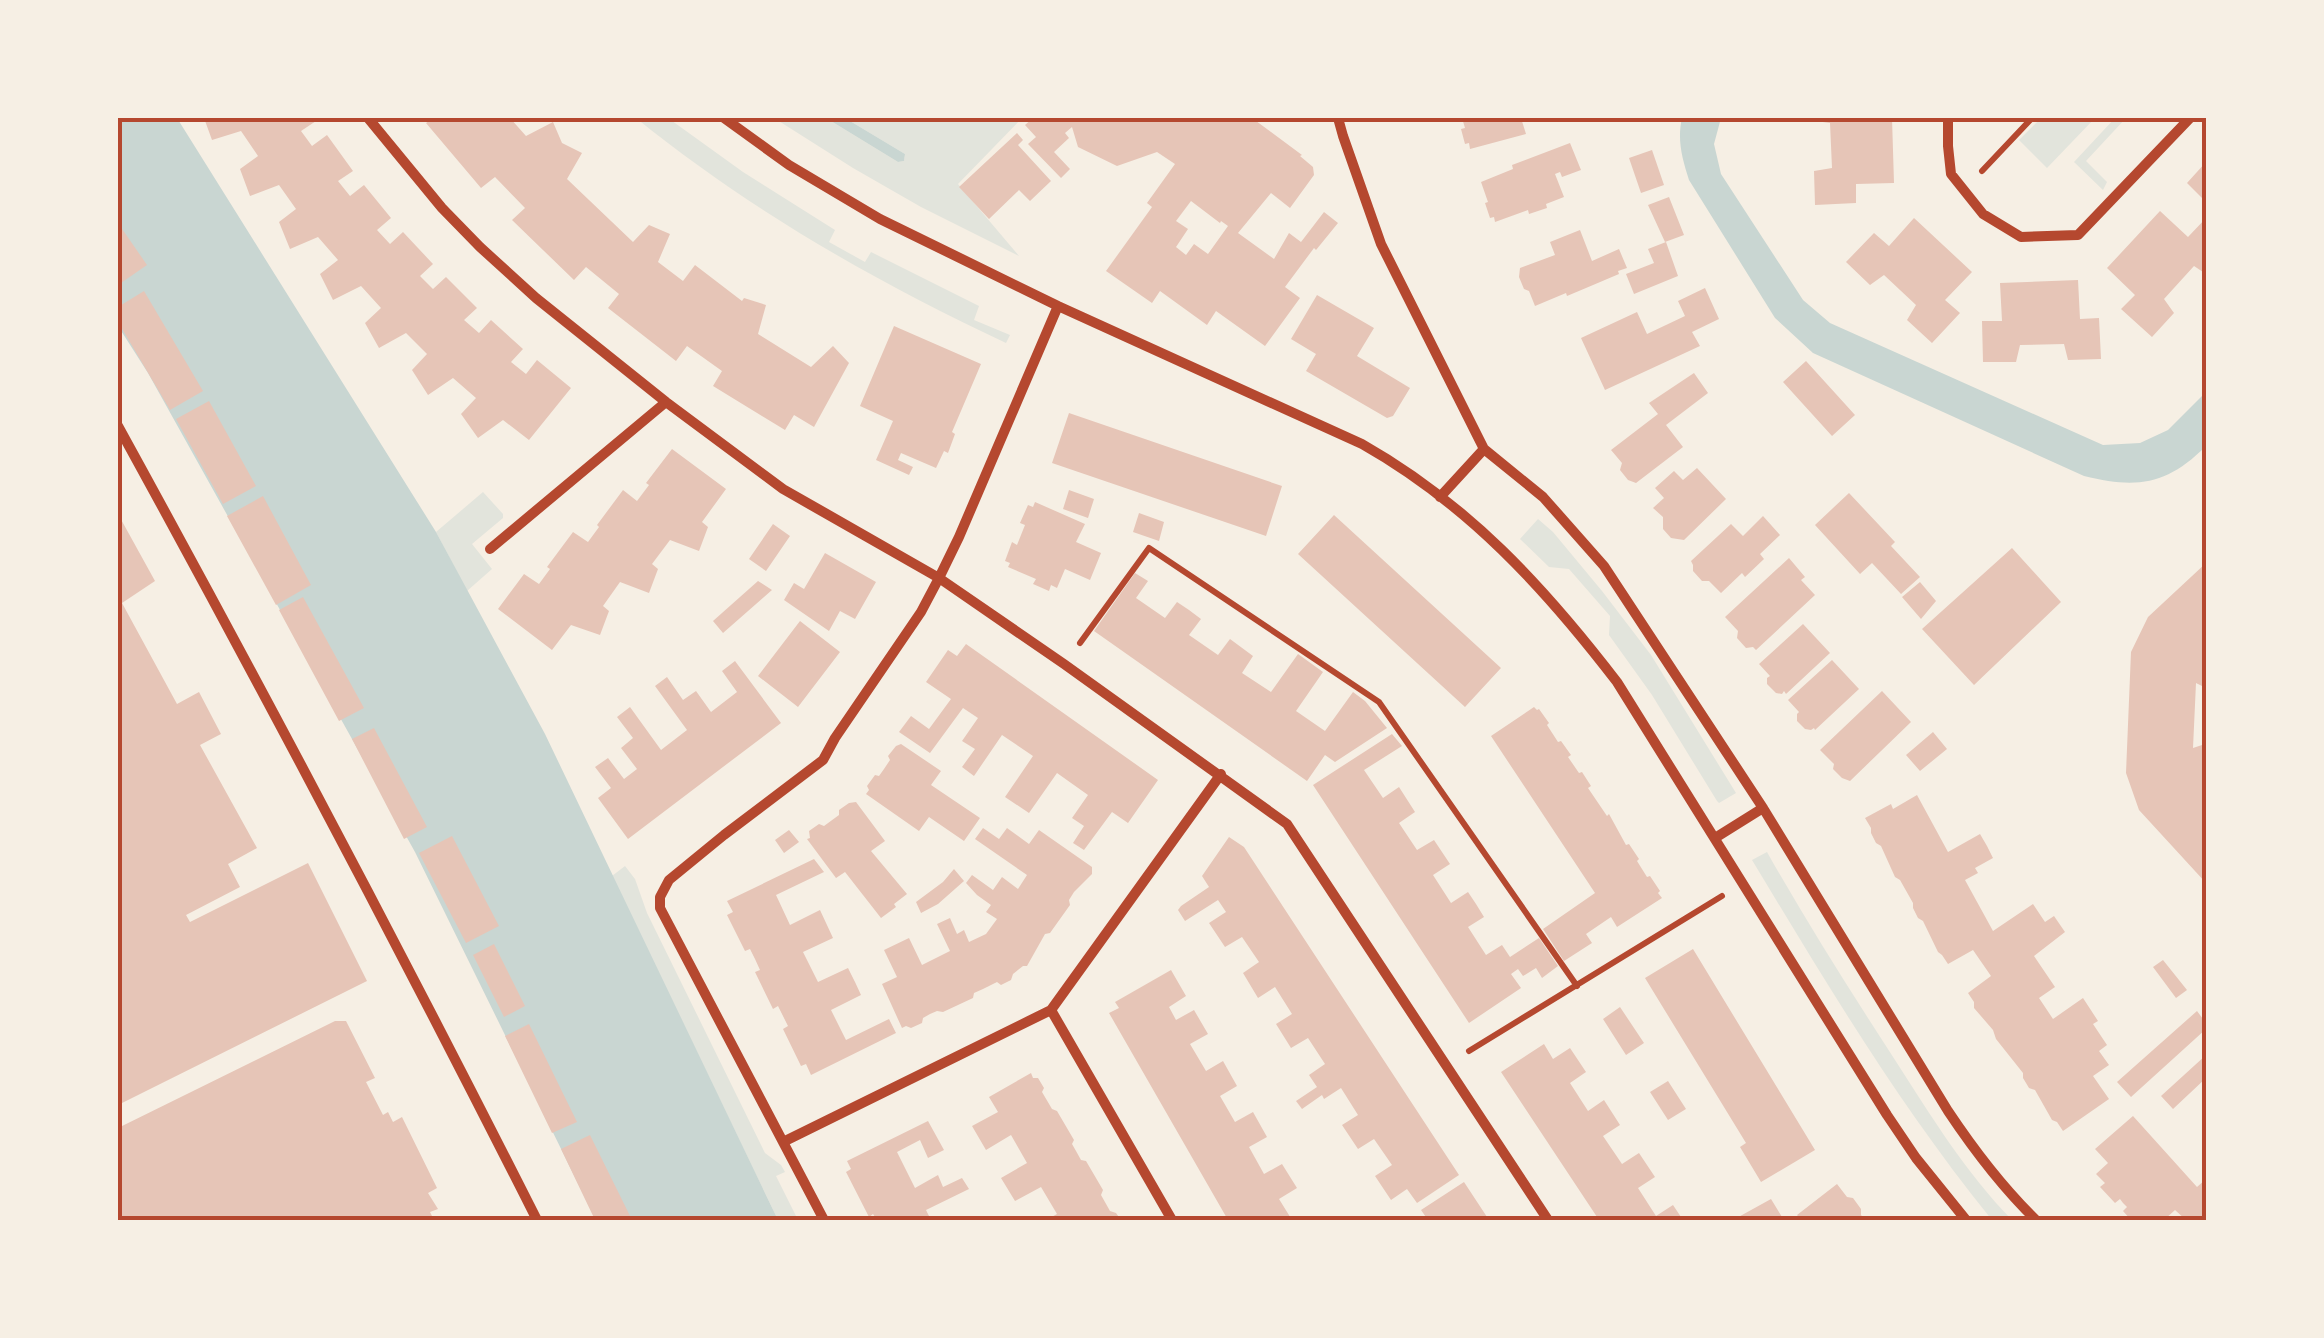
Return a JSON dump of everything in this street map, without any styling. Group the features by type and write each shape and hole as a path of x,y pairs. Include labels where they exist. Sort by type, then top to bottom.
{"street":[{"path":"368,118 442,208 480,247 536,298 666,402 783,489 939,578 1287,824 1548,1220"},
{"path":"724,118 789,165 880,219 1400,465 1504,550 1569,620 1618,682 1887,1114 1916,1158 1966,1220"},
{"path":"1338,118 1380,244 1484,450 1543,497 1604,566 1764,808 1948,1111 2012,1197 2036,1220"},
{"path":"1948,118 1951,174 1983,214 2021,237 2078,235 2190,118"},
{"path":"824,1220 660,908 660,897 669,880 823,760 921,612 939,578 1058,306"},
{"path":"490,550 666,402"},
{"path":"118,426 427,1002 537,1220"},
{"path":"1440,496 1484,450"},
{"path":"783,1142 1051,1010 1221,774"},
{"path":"1714,838 1764,808"},
{"path":"1051,1010 1172,1220"}],"path":[{"path":"1964,190 2032,118"},
{"path":"1064,664 1149,548 1379,702 1577,986"},
{"path":"1446,1065 1743,884"}],"shaded area":[{"path":"118,118 177,118 436,532 545,734 778,1220 596,1220 415,852 148,373 118,326"},
{"path":"636,118 668,118 743,172 835,230 829,242 865,262 871,252 979,306 974,320 1010,335 1006,343 814,242 723,183"},
{"path":"774,118 826,118 898,162 904,161 905,154 845,118 1022,118 958,184 1019,256 921,207"},
{"path":"826,118 845,118 905,154 904,161 898,162"},
{"path":"1682,118 1721,118 1714,144 1721,174 1803,300 1830,323 2103,445 2140,443 2168,430 2206,392 2206,446 2178,469 2150,480 2136,483 2084,476 1813,353 1775,318 1689,180 1681,149"},
{"path":"2041,118 2095,118 2047,168 2019,140"},
{"path":"2115,118 2126,118 2086,161 2107,182 2103,190 2074,162"},
{"path":"483,492 503,518 472,544 492,569 467,591 436,532"},
{"path":"1538,519 1553,532 1651,655 1736,793 1717,801 1652,695 1609,635 1610,616 1569,569 1549,567 1520,539"},
{"path":"1767,852 1936,1123 1979,1183 2012,1220 1992,1220 1895,1089 1752,860"},
{"path":"625,866 635,879 647,913 765,1153 785,1172 776,1176 798,1220 778,1220 612,876"}],"building":[{"path":"204,118 313,118 316,121 301,131 312,146 327,135 353,171 338,181 350,196 364,185 391,218 377,230 390,244 403,232 433,264 420,276 433,289 446,277 477,308 464,320 479,333 491,320 523,349 511,362 526,374 537,360 571,388 529,440 503,420 478,438 461,414 476,398 453,378 428,395 412,370 427,354 406,333 379,348 365,323 381,308 361,286 333,300 320,274 338,260 318,237 290,249 279,222 296,209 279,185 250,196 240,169 258,156 241,131 212,140"},
{"path":"433,118 510,118 526,136 553,122 562,143 582,153 567,179 633,242 649,225 670,234 658,262 683,281 695,265 742,301 744,298 766,305 758,334 811,367 833,346 849,363 814,427 794,415 785,430 713,386 722,371 687,346 676,361 608,308 619,294 586,267 574,280 512,220 525,208 495,177 481,188 426,123"},
{"path":"1033,118 1252,118 1302,155 1313,167 1314,175 1290,208 1271,193 1238,233 1274,259 1289,233 1301,242 1324,212 1338,223 1285,287 1300,298 1265,346 1216,311 1207,325 1160,291 1152,303 1106,271 1152,207 1147,203 1175,164 1157,152 1117,166 1078,147 1072,127 1065,133 1069,138 1054,152 1070,169 1061,178 1028,144 1036,137 1025,125","holes":["1191,201 1228,226 1208,254 1194,244 1186,255 1176,247 1188,229 1176,221"]},
{"path":"1462,118 1521,118 1526,134 1470,149 1461,129 1465,128"},
{"path":"1808,118 1892,118 1894,183 1856,184 1856,203 1815,205 1814,171 1832,168 1830,123"},
{"path":"1017,133 1023,140 1018,145 1051,181 1030,201 1019,190 989,219 959,187"},
{"path":"1570,143 1581,170 1562,177 1560,172 1555,174 1564,197 1529,214 1528,210 1495,222 1494,217 1490,218 1481,182 1513,169 1512,165"},
{"path":"1652,150 1664,185 1641,193 1629,158"},
{"path":"2206,162 2206,202 2187,183"},
{"path":"1669,197 1684,235 1665,242 1648,205"},
{"path":"2160,211 2188,237 2206,218 2206,274 2194,266 2164,299 2174,313 2152,337 2121,309 2135,295 2107,268"},
{"path":"1914,218 1972,272 1945,300 1960,313 1932,343 1907,320 1916,305 1884,275 1870,285 1846,262 1874,233 1889,246"},
{"path":"118,223 147,265 118,285"},
{"path":"1580,230 1592,261 1619,249 1627,268 1535,306 1519,277 1520,268 1555,255 1550,242"},
{"path":"1666,242 1678,276 1634,294 1626,274 1654,263 1648,249"},
{"path":"2078,280 2080,319 2099,318 2101,359 2068,360 2064,344 2020,345 2016,362 1983,362 1982,321 2002,321 2000,283"},
{"path":"1705,288 1719,319 1692,332 1700,346 1605,390 1581,338 1637,312 1647,334 1685,316 1678,301"},
{"path":"144,291 203,391 170,410 118,322 118,307"},
{"path":"1317,295 1374,328 1357,356 1410,388 1393,416 1387,418 1306,371 1316,354 1291,339"},
{"path":"894,326 981,364 952,432 955,434 948,453 944,451 936,468 901,453 898,460 913,467 909,475 876,460 893,421 860,406"},
{"path":"1806,361 1855,415 1832,436 1783,382"},
{"path":"1694,373 1708,393 1666,425 1683,447 1636,483 1628,480 1620,470 1622,463 1611,450 1658,414 1649,403"},
{"path":"209,401 256,486 223,504 176,419"},
{"path":"1069,413 1282,486 1266,536 1052,463"},
{"path":"672,449 726,489 702,522 708,527 699,551 670,540 652,564 658,569 649,593 620,582 603,606 609,611 600,635 571,625 552,650 498,609 524,574 539,584 573,532 588,542 623,490 637,501"},
{"path":"1697,468 1726,499 1684,540 1671,538 1663,529 1663,517 1653,508 1664,498 1655,488 1674,471 1683,480"},
{"path":"1069,490 1094,499 1088,518 1063,509"},
{"path":"1849,493 1895,542 1891,546 1920,577 1901,594 1872,563 1860,574 1815,525"},
{"path":"263,496 311,585 276,605 227,516"},
{"path":"1035,502 1085,524 1076,542 1101,553 1090,580 1065,569 1057,588 1051,585 1049,591 1033,584 1036,579 1008,567 1010,563 1005,561 1012,542 1017,545 1025,525 1020,523 1028,505 1033,507"},
{"path":"1139,513 1164,522 1159,541 1133,532"},
{"path":"118,514 155,581 122,603 177,704 199,692 221,734 200,745 257,848 228,864 240,887 186,915 190,922 308,863 367,981 118,1105"},
{"path":"1334,515 1501,668 1465,707 1298,554"},
{"path":"1763,516 1780,535 1760,554 1764,559 1721,593 1709,581 1702,581 1693,571 1691,561 1731,524 1743,536"},
{"path":"773,524 790,536 766,571 749,559"},
{"path":"2012,548 2061,602 1974,685 1922,629"},
{"path":"825,553 876,582 855,619 840,611 829,631 784,600 794,583 804,589"},
{"path":"1789,558 1815,595 1756,650 1746,648 1725,617"},
{"path":"2206,563 2206,688 2196,683 2193,748 2205,744 2206,748 2206,883 2139,810 2126,773 2131,652 2148,617"},
{"path":"1135,573 1148,581 1136,598 1165,618 1177,602 1189,610 1201,619 1189,635 1218,655 1230,639 1253,656 1242,673 1271,692 1298,654 1323,672 1296,711 1325,731 1353,692 1387,728 1335,762 1325,755 1307,781 1094,631"},
{"path":"758,581 772,590 723,633 713,621"},
{"path":"1920,582 1936,601 1921,619 1902,597"},
{"path":"303,597 364,708 339,721 279,610"},
{"path":"800,621 840,652 798,707 758,676"},
{"path":"1803,624 1830,653 1786,694 1776,693 1767,684 1770,676 1759,664"},
{"path":"966,644 1158,780 1128,823 1112,812 1084,850 1073,843 1084,826 1072,818 1088,795 1057,773 1029,813 1005,797 1033,756 1002,735 974,776 962,767 975,749 962,741 978,718 963,708 930,753 899,732 911,716 929,729 951,699 926,682 948,650 957,656"},
{"path":"1832,660 1859,689 1815,730 1805,729 1797,721 1799,712 1788,700"},
{"path":"735,661 781,723 628,839 598,798 611,788 595,767 608,758 624,779 637,769 621,748 633,738 617,717 630,707 661,750 687,730 655,686 667,677 683,700 696,691 711,712 737,692 722,671"},
{"path":"1882,691 1911,722 1850,781 1842,778 1820,750"},
{"path":"1534,707 1571,755 1568,757 1582,772 1591,786 1588,788 1662,898 1617,927 1611,917 1586,934 1592,943 1564,961 1543,929 1595,893 1491,736"},
{"path":"374,728 427,827 404,839 352,739"},
{"path":"1933,732 1947,749 1920,771 1906,755"},
{"path":"1392,734 1402,746 1364,770 1383,798 1399,787 1415,812 1399,823 1417,850 1434,840 1450,864 1433,875 1451,903 1468,892 1476,904 1484,917 1468,927 1486,955 1502,945 1510,957 1539,938 1558,966 1542,978 1536,968 1523,976 1518,969 1511,974 1521,988 1469,1023 1313,785"},
{"path":"901,744 941,771 931,785 980,818 964,841 929,817 919,831 866,794 867,786 890,760 888,756"},
{"path":"1917,795 1948,852 1980,834 1987,846 1993,858 1975,868 1978,873 1965,880 1993,931 2033,904 2045,922 2054,916 2065,932 2034,956 2055,987 2039,998 2053,1019 2083,998 2107,1045 2099,1051 2109,1065 2093,1076 2109,1099 2063,1131 1974,1008 1968,993 1991,976 1973,950 1948,964 1871,833 1865,818 1891,804 1893,809"},
{"path":"856,802 885,841 871,851 907,894 881,918 845,872 836,878 807,839 809,831 819,824 824,826 839,815 839,810"},
{"path":"983,828 999,839 1007,828 1029,844 1039,830 1092,867 1092,874 1074,892 1070,905 1050,933 1045,934 1027,966 1013,974 1011,980 1001,985 997,982 974,993 973,998 930,1014 922,1023 902,1028 882,984 897,977 884,950 909,938 922,965 950,951 937,924 950,918 957,934 964,930 969,942 986,934 997,919 986,912 991,905 966,883 972,875 993,890 1002,877 1018,889 1027,875 975,839"},
{"path":"789,830 799,842 784,853 775,840"},
{"path":"452,836 499,926 466,943 419,853"},
{"path":"1229,837 1244,847 1459,1175 1417,1203 1407,1189 1391,1200 1375,1176 1392,1165 1374,1139 1358,1149 1342,1125 1358,1115 1341,1088 1302,1109 1296,1101 1317,1087 1309,1075 1325,1064 1308,1038 1291,1048 1276,1024 1292,1014 1275,987 1258,998 1243,973 1259,962 1242,937 1225,947 1209,923 1226,912 1218,900 1185,921 1178,910 1209,887 1202,876"},
{"path":"814,859 824,872 776,895 790,925 820,910 833,938 803,952 818,982 848,968 855,982 861,995 831,1010 846,1040 889,1019 896,1033 811,1075 806,1064 801,1066 783,1029 788,1026 778,1006 773,1009 755,972 760,970 755,959 750,949 745,951 727,915 733,912 727,901"},
{"path":"954,869 964,881 921,913 916,902"},
{"path":"494,944 525,1006 504,1017 473,955"},
{"path":"1693,949 1815,1150 1761,1182 1740,1147 1746,1143 1645,978"},
{"path":"2163,960 2187,990 2176,998 2153,967"},
{"path":"1171,970 1186,996 1169,1007 1176,1020 1194,1010 1208,1034 1190,1044 1206,1071 1223,1061 1237,1086 1220,1096 1235,1122 1253,1112 1267,1137 1249,1147 1264,1174 1282,1164 1297,1188 1279,1199 1292,1220 1228,1220 1109,1013 1119,1008 1115,1002"},
{"path":"1620,1007 1644,1043 1626,1055 1603,1019"},
{"path":"2197,1011 2206,1029 2131,1097 2117,1082"},
{"path":"335,1021 346,1021 375,1078 366,1082 383,1115 388,1112 393,1122 402,1117 437,1188 428,1193 438,1209 430,1212 434,1220 118,1220 118,1128"},
{"path":"529,1024 577,1122 552,1133 505,1036"},
{"path":"1544,1044 1553,1059 1570,1048 1586,1072 1570,1083 1588,1111 1604,1100 1620,1125 1603,1136 1622,1164 1639,1153 1655,1177 1638,1188 1656,1216 1673,1205 1683,1220 1599,1220 1501,1072"},
{"path":"2206,1055 2206,1078 2173,1109 2161,1096"},
{"path":"1031,1073 1038,1078 1044,1088 1042,1092 1074,1140 1072,1144 1081,1160 1086,1161 1103,1190 1101,1195 1110,1211 1121,1220 1046,1220 1057,1214 1041,1187 1015,1201 1001,1178 1027,1163 1011,1135 986,1150 972,1126 998,1112 989,1097"},
{"path":"1668,1081 1686,1109 1668,1120 1650,1092"},
{"path":"2133,1116 2197,1187 2206,1179 2206,1220 2186,1220 2175,1210 2164,1220 2131,1220 2120,1199 2115,1203 2100,1187 2105,1183 2096,1174 2108,1163 2095,1149"},
{"path":"928,1121 944,1150 928,1158 920,1140 897,1152 915,1188 938,1175 943,1187 962,1178 969,1189 926,1210 931,1220 877,1220 873,1214 869,1217 846,1172 851,1169 847,1161"},
{"path":"590,1135 632,1220 595,1220 561,1149"},
{"path":"1464,1182 1489,1220 1428,1220 1421,1210"},
{"path":"1837,1184 1847,1197 1853,1198 1865,1220 1801,1220 1797,1215"},
{"path":"1771,1199 1782,1217 1733,1220"}]}
